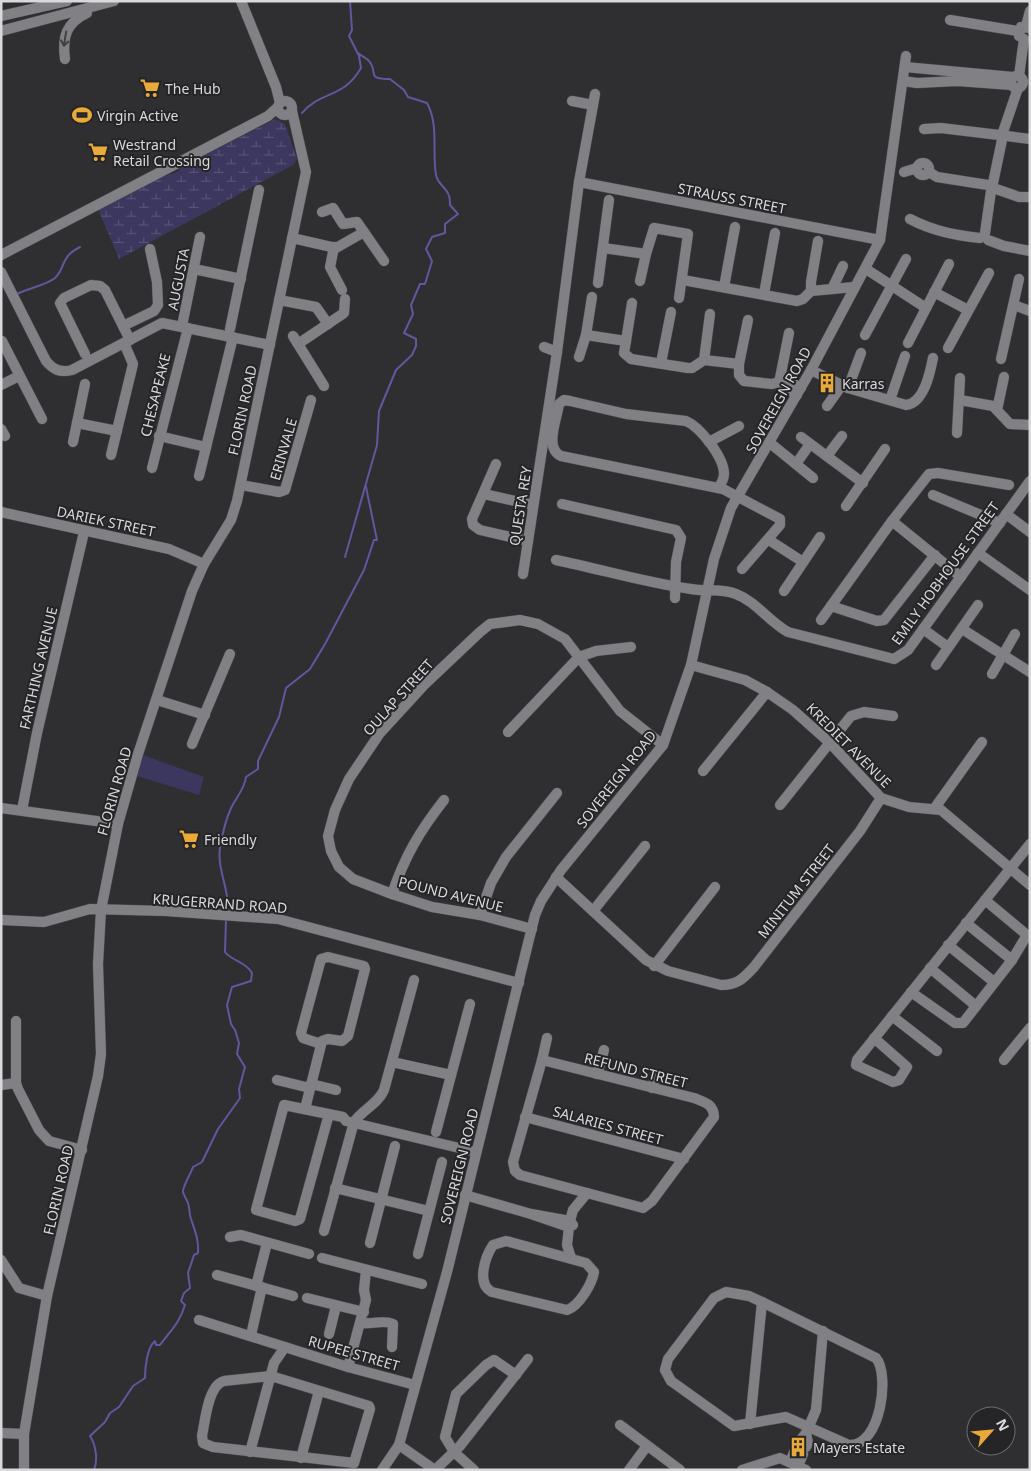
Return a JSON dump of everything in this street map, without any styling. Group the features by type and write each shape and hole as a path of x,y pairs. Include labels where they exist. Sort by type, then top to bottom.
{"street":[{"path":"1,16 67,1"},
{"path":"65,59 63,41 68,26 81,16 114,1"},
{"path":"236,1 245,12"},
{"name":"FLORIN ROAD","path":"24,1470 24,1434 47,1296 82,1150 101,1054 98,964 101,910 118,824 179,630 204,564 231,520 241,485 306,172 297,137 241,1"},
{"path":"1,31 104,5"},
{"path":"1,22 47,12 54,17"},
{"path":"984,237 1003,136 1021,82 1030,12"},
{"path":"950,20 1026,32"},
{"name":"SOVEREIGN ROAD","path":"382,1470 399,1445 520,983 532,929 541,901 556,877 664,745 691,665 722,529 738,496 799,392 880,240 906,56"},
{"path":"905,67 1021,82"},
{"path":"903,81 917,83 957,81 1021,82"},
{"path":"544,347 558,352 579,182 595,94"},
{"path":"572,102 593,105"},
{"path":"1,255 284,109"},
{"path":"924,129 941,128 1030,138"},
{"path":"904,172 917,168 920,164 924,163 928,166 929,172 938,177 992,187 1019,197 1030,197"},
{"name":"STRAUSS STREET","path":"579,182 880,240"},
{"path":"199,476 232,333 259,190"},
{"path":"598,283 610,200"},
{"path":"322,212 333,208 343,224 356,221 384,261"},
{"path":"910,219 927,228 946,234 984,237 1004,246 1030,251"},
{"path":"724,287 735,227"},
{"path":"640,281 654,228 688,234 679,298"},
{"path":"292,238 334,247 340,246 364,232"},
{"path":"764,294 775,233"},
{"name":"AUGUSTA","path":"185,327 200,237"},
{"path":"812,291 811,282 818,242"},
{"path":"324,386 296,340 328,324 345,311 343,294 330,267 334,247"},
{"path":"603,248 646,254"},
{"path":"123,326 154,311 158,306 157,282 150,249"},
{"path":"865,334 906,259"},
{"path":"908,343 949,264"},
{"path":"834,289 843,266"},
{"path":"194,269 241,279"},
{"path":"866,269 926,308"},
{"path":"1,272 46,361 52,368 63,372 72,370 162,323 232,333 270,345"},
{"path":"948,348 988,273"},
{"path":"1001,359 1019,279"},
{"path":"683,280 797,301 803,299 812,291 854,287"},
{"name":"CHESAPEAKE","path":"85,354 61,306 64,298 92,285 100,286 105,290 123,326 133,364 111,455"},
{"path":"834,289 845,305"},
{"path":"934,292 968,310"},
{"path":"579,357 586,335 592,297"},
{"path":"280,300 316,307 328,324"},
{"path":"632,304 624,349 626,357 692,368 704,360 739,364"},
{"path":"1014,305 1030,310"},
{"path":"661,363 671,312"},
{"path":"704,360 710,314"},
{"path":"748,320 739,364 739,375 744,381 779,383 799,392"},
{"name":"CHESAPEAKE","path":"152,468 185,327"},
{"path":"779,383 789,333"},
{"path":"586,335 626,341"},
{"path":"2,341 42,420"},
{"name":"QUESTA REY","path":"523,574 558,352"},
{"path":"827,406 844,386 861,353"},
{"path":"890,400 905,356"},
{"path":"811,370 844,386 906,406 915,402 925,385 933,358"},
{"path":"1,385 19,376"},
{"path":"997,410 1004,377"},
{"path":"957,433 960,378"},
{"path":"74,442 85,384"},
{"name":"ERINVALE","path":"241,485 279,492 287,488 310,400"},
{"path":"718,488 724,473 709,442 695,425 686,421 626,414 564,400 559,404 552,449 561,456 718,488 738,496 780,519 780,525 769,540 742,569"},
{"path":"960,400 987,403 997,410 1010,424 1030,425"},
{"path":"77,423 117,431"},
{"path":"709,442 739,426"},
{"path":"159,436 206,447"},
{"path":"827,456 842,436"},
{"path":"801,437 863,483"},
{"path":"770,443 813,478"},
{"path":"796,464 810,444"},
{"path":"846,506 884,449"},
{"path":"496,464 472,519 473,525 480,530 528,541"},
{"path":"821,620 892,521 929,474 933,473 1009,485"},
{"name":"EMILY HOBHOUSE STREET","path":"556,560 691,590 724,590 744,597 788,632 887,659 900,657 923,629 1030,481"},
{"path":"484,494 534,505"},
{"path":"933,495 1003,519 1030,532"},
{"path":"562,504 676,530 681,538 676,562 677,586 674,598"},
{"name":"DARIEK STREET","path":"1,512 84,532 169,549 204,564"},
{"path":"892,521 961,577"},
{"name":"FARTHING AVENUE","path":"22,810 37,733 84,532"},
{"path":"784,591 820,537"},
{"path":"769,540 803,562"},
{"path":"978,552 1030,590"},
{"path":"831,606 877,621 884,620 935,555"},
{"path":"936,665 978,605"},
{"name":"OULAP STREET","path":"339,867 331,851 328,836 336,810 349,780 380,733 424,685 480,632 490,624 501,621 520,620 538,624 556,632 565,639 579,657"},
{"path":"923,629 948,647"},
{"path":"962,629 1002,656 1028,669"},
{"path":"992,674 1015,634"},
{"path":"508,732 579,657 596,651 631,647"},
{"path":"192,744 230,654"},
{"path":"579,657 620,711 664,745"},
{"name":"KREDIET AVENUE","path":"691,665 745,680 766,692 793,710 830,743 882,798 909,807 934,809 947,815 1030,885"},
{"path":"703,771 766,692"},
{"path":"157,700 204,715"},
{"path":"780,806 851,716 857,713 893,716"},
{"path":"934,809 982,742"},
{"path":"480,915 502,863 557,793"},
{"name":"MINITUM STREET","path":"654,966 721,985 738,982 754,967 860,831 882,798"},
{"path":"392,894 404,859 425,824 444,800"},
{"path":"1,808 118,824"},
{"path":"874,1038 907,1067 896,1081 856,1065 856,1060 1010,869 1026,856 1030,844"},
{"path":"593,912 644,846"},
{"name":"POUND AVENUE","path":"339,867 353,879 432,907 480,915 532,929"},
{"path":"556,877 654,966 715,888"},
{"path":"911,992 959,1024 963,1023 1012,960 1028,935 985,900"},
{"name":"KRUGERRAND ROAD","path":"1,920 44,922 86,910 166,911 278,919 520,983"},
{"path":"966,923 1012,960"},
{"path":"948,945 994,982"},
{"path":"305,1109 321,1044 325,1040 345,1041 348,1036 365,969 364,966 328,957 321,959 301,1033 303,1038 321,1044"},
{"path":"930,968 976,1006"},
{"path":"326,1125 343,1125 350,1122 382,1095 414,980"},
{"path":"436,1132 470,1004"},
{"path":"892,1016 937,1051"},
{"path":"16,1020 16,1083 39,1130 49,1141 82,1150"},
{"path":"1004,1060 1030,1028"},
{"path":"542,1060 547,1038"},
{"path":"597,1074 604,1050"},
{"name":"REFUND STREET","path":"542,1060 597,1074 707,1102 714,1112 712,1122 652,1201 643,1208 527,1177 515,1171 513,1162 542,1060"},
{"path":"392,1062 451,1074"},
{"path":"652,1088 656,1074"},
{"path":"277,1080 336,1090"},
{"path":"1,1085 16,1083"},
{"path":"329,1114 300,1219 295,1221 256,1210 282,1108 287,1104 343,1117 350,1122 476,1152"},
{"name":"SALARIES STREET","path":"525,1118 684,1159"},
{"path":"324,1231 350,1122"},
{"path":"370,1243 395,1146"},
{"path":"418,1254 442,1162"},
{"path":"335,1188 429,1211"},
{"path":"569,1188 573,1210 567,1245 571,1258"},
{"path":"573,1210 587,1193"},
{"path":"465,1196 531,1214 569,1228"},
{"path":"552,1253 569,1228"},
{"path":"230,1237 241,1235 309,1254"},
{"path":"506,1241 552,1253 586,1263 594,1272 593,1278 577,1303 567,1310 492,1292 484,1286 489,1252 498,1242 506,1241"},
{"path":"251,1335 268,1242"},
{"path":"322,1258 422,1284"},
{"path":"1,1260 14,1284 19,1288 47,1296"},
{"path":"348,1367 362,1318 366,1270"},
{"path":"216,1275 293,1296"},
{"path":"731,1292 762,1302 873,1355 880,1362 882,1371 878,1421 867,1439 856,1446 849,1445 808,1430 783,1417 738,1426 731,1425 671,1381 666,1374 668,1359 717,1295 731,1292"},
{"path":"307,1298 336,1306 371,1324 381,1320 393,1324 392,1347"},
{"path":"750,1424 762,1302"},
{"path":"329,1334 336,1306"},
{"name":"RUPEE STREET","path":"199,1320 348,1367 415,1385"},
{"path":"742,1470 780,1458 798,1466 801,1448 816,1410 823,1331"},
{"path":"250,1452 274,1363 285,1347"},
{"path":"399,1445 435,1470 454,1452 528,1359"},
{"path":"474,1470 454,1452 446,1441 445,1433 456,1394 486,1364 494,1360 516,1375"},
{"path":"271,1376 320,1392 369,1406 370,1409 357,1460 352,1464 213,1447 204,1443 202,1436 212,1393 214,1387 220,1382 271,1376"},
{"path":"301,1458 320,1392"},
{"path":"620,1425 680,1470"},
{"path":"1,1433 24,1434"},
{"path":"629,1470 647,1446"}],"green space":[{"path":"275,119 285,124 297,159 293,165 119,259 98,209 157,178 178,172 180,168"},
{"path":"143,755 204,777 199,795 137,776"}],"waterway":[{"path":"302,113 317,101 347,85 361,68 359,56 349,36 352,30 350,1"},
{"path":"345,557 377,445 379,411 396,370 412,355 416,346 416,339 404,333 413,314 411,305 420,284 425,284 432,261 426,249 432,237 445,233 445,224 458,214 450,205 449,194 437,179 433,120 427,103 408,97 404,90 390,79 377,78 371,64 358,53"},
{"path":"17,294 47,283 55,278 59,274 66,258 80,247"},
{"path":"228,909 227,894 220,864 220,848 227,817 242,789 246,777 258,769 258,761 279,717 286,688 310,669 364,570 374,540 377,540 366,487"},
{"path":"94,1470 96,1453 90,1436 105,1422 110,1413 119,1407 133,1386 145,1378 147,1358 152,1344 155,1341 156,1345 160,1345 183,1312 185,1305 181,1301 184,1293 190,1288 188,1273 194,1255 198,1253 189,1205 183,1190 193,1167 202,1162 218,1129 240,1098 239,1089 245,1067 237,1054 239,1043 231,1024 227,1005 232,987 251,981 252,973 246,966 231,958 225,952 226,920"}],"place":[{"name":"The Hub","path":"150,88"},
{"name":"Virgin Active","path":"82,115"},
{"name":"Westrand Retail Crossing","path":"98,152"},
{"name":"Karras","path":"827,383"},
{"name":"Friendly","path":"189,839"},
{"name":"Mayers Estate","path":"798,1447"}]}
